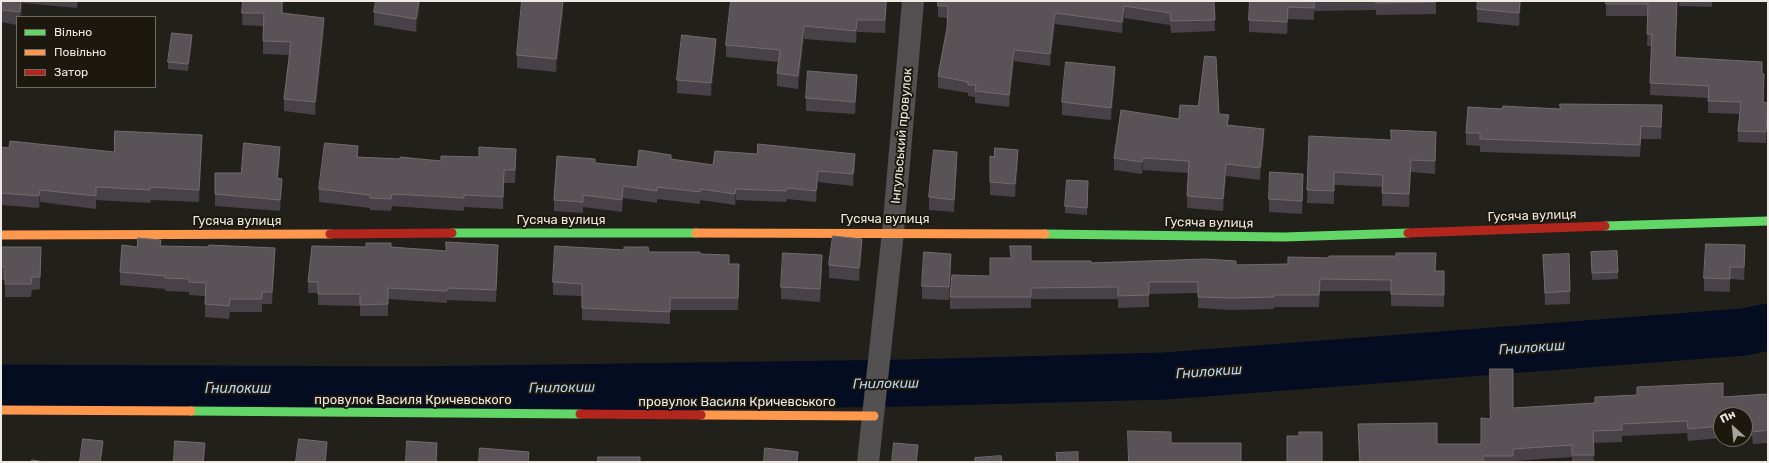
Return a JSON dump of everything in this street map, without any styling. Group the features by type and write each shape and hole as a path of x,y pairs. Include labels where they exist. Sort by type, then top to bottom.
{"street":[{"name":"Інгульський провулок","path":"868,462 893,232 913,1"},
{"name":"Гусяча вулиця","path":"1,235 893,232 1284,237 1768,221"},
{"name":"провулок Василя Кричевського","path":"1,410 874,411"}],"building":[{"path":"1,1 21,1 20,12 1,10"},
{"path":"243,1 282,1 282,13 324,18 315,102 284,99 291,42 263,41 264,13 242,13"},
{"path":"376,1 419,1 416,19 374,12"},
{"path":"522,1 563,1 556,59 517,55"},
{"path":"731,1 886,1 885,20 857,20 856,31 804,26 798,76 777,73 780,50 726,45"},
{"path":"938,1 1214,1 1215,20 1171,21 1170,13 1124,6 1122,22 1055,13 1050,54 1014,50 1009,95 975,91 976,85 968,85 968,82 938,76 947,28 948,6 938,6"},
{"path":"1250,1 1314,1 1314,8 1288,7 1287,22 1249,20"},
{"path":"1376,1 1436,1 1436,2 1376,3"},
{"path":"1478,1 1520,1 1519,13 1477,9"},
{"path":"1606,1 1677,1 1675,57 1762,62 1762,74 1764,74 1763,102 1768,103 1766,132 1738,131 1741,102 1708,101 1709,86 1650,83 1652,34 1647,34 1648,4 1606,4"},
{"path":"172,33 192,35 188,64 168,62"},
{"path":"682,35 716,39 711,83 677,80"},
{"path":"1205,56 1216,57 1219,114 1229,115 1227,125 1264,129 1260,168 1226,164 1223,199 1187,196 1189,161 1143,158 1142,162 1114,158 1121,110 1179,119 1180,105 1198,106"},
{"path":"1066,62 1115,67 1111,108 1062,102"},
{"path":"808,71 857,75 855,102 806,98"},
{"path":"1560,104 1662,105 1661,127 1641,126 1640,145 1480,139 1480,133 1466,133 1468,107 1502,109 1503,106 1560,109"},
{"path":"1391,130 1436,132 1435,161 1411,160 1409,194 1382,193 1383,175 1334,172 1334,191 1307,190 1309,136 1391,140"},
{"path":"115,131 202,135 199,190 151,187 150,190 96,187 96,196 40,190 39,196 1,193 1,147 9,148 10,141 114,152"},
{"path":"244,143 280,147 277,178 282,179 280,200 215,194 215,173 241,173"},
{"path":"325,143 358,146 357,157 400,159 400,157 441,161 441,156 479,157 479,147 516,149 515,170 504,170 503,197 464,195 464,198 392,194 391,199 370,198 370,195 319,189"},
{"path":"758,144 855,154 853,174 818,171 816,191 787,188 786,191 736,189 735,194 700,189 700,192 657,187 657,191 623,186 622,200 583,195 583,202 554,200 557,156 595,159 595,163 637,167 639,150 671,155 671,159 713,165 715,151 757,154"},
{"path":"995,148 1018,150 1015,184 990,182 990,156 994,157"},
{"path":"934,150 957,152 954,200 929,197"},
{"path":"1270,172 1303,174 1302,201 1269,199"},
{"path":"1067,180 1088,181 1087,208 1065,206"},
{"path":"833,236 862,239 859,268 829,265"},
{"path":"138,238 161,240 160,246 208,247 209,245 275,248 272,292 262,292 262,299 230,299 229,306 205,304 206,283 189,282 189,279 165,278 165,276 120,272 122,245 137,247"},
{"path":"446,242 498,245 496,290 447,288 447,291 388,288 388,304 360,305 360,294 318,294 318,282 308,282 312,246 366,247 366,243 391,243 391,247 446,251"},
{"path":"1706,244 1745,245 1744,267 1730,267 1730,279 1704,278"},
{"path":"555,246 624,250 624,247 648,247 649,252 700,252 700,254 729,255 729,264 739,264 738,298 670,298 670,312 582,308 582,284 553,282"},
{"path":"1010,246 1031,246 1031,261 1091,261 1091,263 1205,259 1236,261 1236,265 1288,264 1288,257 1329,258 1329,256 1396,256 1396,253 1436,253 1435,271 1444,271 1444,295 1391,294 1391,280 1320,279 1319,295 1274,295 1274,297 1232,298 1198,297 1198,282 1149,282 1149,295 1118,296 1118,287 1031,288 1031,297 950,297 952,275 990,276 990,258 1011,258"},
{"path":"1,247 41,247 40,277 32,277 31,284 5,284 5,267 1,267"},
{"path":"1617,251 1618,272 1592,273 1591,252"},
{"path":"924,252 951,254 949,287 922,286"},
{"path":"783,253 822,255 820,289 781,287"},
{"path":"1569,254 1570,291 1545,293 1543,255"},
{"path":"1490,369 1513,369 1513,408 1595,403 1595,397 1637,395 1637,387 1723,383 1723,397 1768,394 1768,430 1753,432 1753,407 1713,407 1713,427 1688,429 1687,421 1622,424 1622,430 1593,431 1594,455 1572,455 1572,445 1513,449 1513,456 1483,456 1483,462 1360,462 1358,424 1437,423 1437,444 1481,444 1481,418 1490,419"},
{"path":"1128,431 1171,432 1171,443 1241,443 1241,462 1129,462"},
{"path":"1299,432 1322,432 1322,462 1287,462 1287,436 1299,436"},
{"path":"83,439 103,441 100,462 80,462"},
{"path":"299,439 327,442 325,462 296,462"},
{"path":"175,441 205,443 203,462 174,462"},
{"path":"407,441 437,443 436,462 406,462"},
{"path":"894,443 918,445 916,462 892,462"},
{"path":"480,448 529,452 528,462 479,462"},
{"path":"765,448 798,452 797,462 764,462"},
{"path":"1078,452 1078,462 1057,462 1056,453"},
{"path":"1001,456 1002,462 975,462 975,458"},
{"path":"598,457 640,457 640,462 598,462"},
{"path":"32,460 45,462 32,462"}],"waterway":[{"name":"Гнилокиш","path":"1,388 410,390 908,383 1165,376 1744,332 1768,327"}],"traffic: fast":[{"path":"1605,226 1768,221"},
{"path":"452,233 696,233"},
{"path":"1045,234 1284,237 1408,233"},
{"path":"191,411 580,414"}],"traffic: slow":[{"path":"696,233 1045,234"},
{"path":"1,235 330,234"},
{"path":"1,410 191,411"},
{"path":"701,415 874,416"}],"traffic: jam":[{"path":"1408,233 1605,226"},
{"path":"330,234 452,233"},
{"path":"580,414 701,415"}]}
